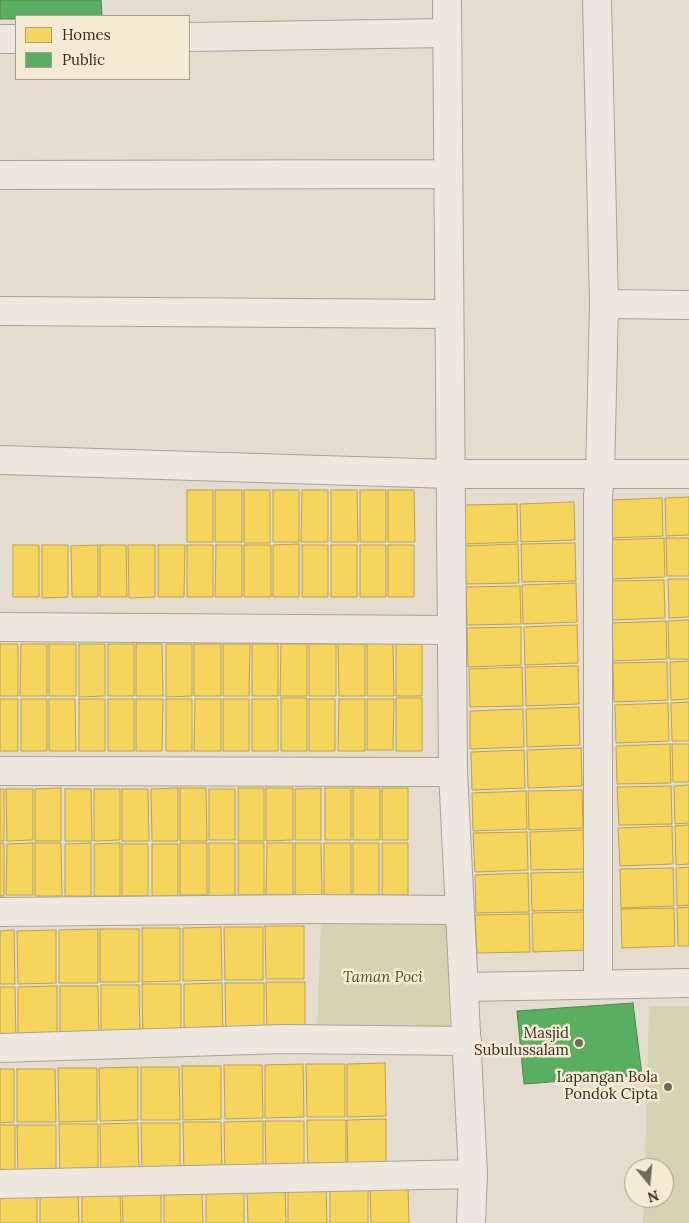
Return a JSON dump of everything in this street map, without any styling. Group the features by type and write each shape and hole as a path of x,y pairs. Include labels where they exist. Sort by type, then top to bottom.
{"street":[{"path":"446,0 453,772 473,1174 471,1223"},
{"path":"597,0 604,304 598,496 598,984"},
{"path":"190,36 446,33"},
{"path":"0,39 15,39"},
{"path":"0,175 448,174"},
{"path":"604,304 689,305"},
{"path":"0,311 449,314"},
{"path":"0,460 451,474 689,474"},
{"path":"0,627 451,630"},
{"path":"0,771 453,772"},
{"path":"0,912 304,909 459,910"},
{"path":"464,987 689,983"},
{"path":"0,1048 283,1039 467,1041"},
{"path":"0,1184 473,1174"}],"green space":[{"name":"Taman Poci","path":"321,919 446,920 449,945 450,1036 317,1036"},
{"name":"Lapangan Bola Pondok Cipta","path":"649,1006 689,1006 689,1223 643,1223 644,1208 674,1208 674,1158 645,1158"}],"building: Homes":[{"path":"187,490 213,490 213,542 187,542"},
{"path":"215,490 242,490 242,542 215,542"},
{"path":"244,490 270,490 270,543 244,543"},
{"path":"273,490 299,490 299,542 273,542"},
{"path":"302,490 328,490 328,542 301,542"},
{"path":"331,490 357,490 358,542 331,542"},
{"path":"360,490 386,490 386,542 360,542"},
{"path":"388,490 414,490 415,542 388,542"},
{"path":"689,497 689,535 666,536 665,498"},
{"path":"662,498 663,536 610,538 609,500"},
{"path":"574,502 575,540 521,542 520,504"},
{"path":"517,504 518,542 465,544 464,505"},
{"path":"664,538 665,577 611,579 610,540"},
{"path":"666,538 689,538 689,576 667,576"},
{"path":"575,543 576,581 522,582 521,544"},
{"path":"299,544 299,597 273,597 273,545"},
{"path":"518,544 519,583 466,584 465,546"},
{"path":"13,545 39,545 39,597 13,597"},
{"path":"42,545 68,545 68,597 42,598"},
{"path":"98,545 98,597 72,597 71,546"},
{"path":"100,545 126,545 127,597 100,597"},
{"path":"128,545 155,545 155,597 129,598"},
{"path":"158,545 185,545 184,597 158,597"},
{"path":"187,545 213,545 213,597 187,597"},
{"path":"216,545 242,545 242,597 215,597"},
{"path":"244,545 271,545 271,597 244,597"},
{"path":"302,545 328,545 328,597 302,597"},
{"path":"331,545 357,545 357,597 331,597"},
{"path":"360,545 386,545 386,597 360,597"},
{"path":"388,545 414,545 414,597 388,597"},
{"path":"668,579 689,579 689,617 669,618"},
{"path":"664,580 665,618 612,620 611,581"},
{"path":"576,583 577,622 523,624 522,585"},
{"path":"520,586 521,624 467,625 466,587"},
{"path":"689,620 689,659 669,659 668,621"},
{"path":"666,621 667,659 613,661 612,623"},
{"path":"577,625 578,663 525,665 524,627"},
{"path":"521,627 521,665 468,667 467,628"},
{"path":"367,643 393,643 394,696 367,696"},
{"path":"0,644 18,644 18,696 0,696"},
{"path":"21,644 47,644 47,696 20,696"},
{"path":"49,644 76,644 76,696 49,696"},
{"path":"79,644 105,644 105,696 79,697"},
{"path":"108,644 134,644 134,696 108,696"},
{"path":"136,644 162,644 163,696 136,696"},
{"path":"166,644 192,644 192,696 166,697"},
{"path":"194,644 221,644 221,696 194,696"},
{"path":"223,644 250,644 249,696 223,696"},
{"path":"252,644 278,644 278,696 252,696"},
{"path":"281,644 307,644 307,696 280,696"},
{"path":"309,644 336,644 336,696 309,696"},
{"path":"338,644 365,644 365,696 339,696"},
{"path":"396,644 422,644 422,696 396,696"},
{"path":"689,661 689,699 671,700 670,662"},
{"path":"667,662 668,700 614,702 613,663"},
{"path":"578,666 579,704 526,706 525,667"},
{"path":"522,667 523,706 470,707 469,669"},
{"path":"281,698 307,698 307,751 281,751"},
{"path":"396,698 422,698 422,751 396,751"},
{"path":"0,699 18,699 18,751 0,751"},
{"path":"21,699 47,699 47,751 21,751"},
{"path":"49,699 75,699 76,751 49,751"},
{"path":"79,699 105,699 105,751 79,751"},
{"path":"108,699 134,699 134,751 108,751"},
{"path":"136,699 163,699 162,751 136,751"},
{"path":"166,699 192,699 192,751 166,751"},
{"path":"195,699 221,699 221,751 194,751"},
{"path":"223,699 249,699 249,751 223,751"},
{"path":"252,699 278,699 278,751 252,751"},
{"path":"309,699 335,699 335,751 309,751"},
{"path":"339,699 365,699 365,751 338,751"},
{"path":"367,699 394,699 393,750 367,750"},
{"path":"689,702 689,741 672,741 671,703"},
{"path":"668,703 669,741 616,743 615,705"},
{"path":"579,707 580,745 527,747 526,709"},
{"path":"523,709 524,747 470,749 470,711"},
{"path":"670,744 671,783 617,784 616,746"},
{"path":"672,744 689,744 689,782 673,782"},
{"path":"581,748 582,786 528,788 527,750"},
{"path":"524,750 525,788 472,790 471,752"},
{"path":"689,785 689,823 675,824 674,786"},
{"path":"671,786 672,824 619,825 617,787"},
{"path":"61,788 61,841 35,841 35,789"},
{"path":"178,788 178,841 152,841 151,789"},
{"path":"180,788 206,788 207,841 180,841"},
{"path":"238,788 264,788 264,841 238,841"},
{"path":"266,788 293,788 293,840 266,841"},
{"path":"321,788 321,840 295,840 295,789"},
{"path":"325,788 351,788 351,840 325,840"},
{"path":"353,788 380,788 380,840 353,840"},
{"path":"382,788 408,788 408,840 382,840"},
{"path":"0,789 4,789 4,841 0,841"},
{"path":"6,789 33,789 33,840 7,841"},
{"path":"65,789 91,789 92,841 65,841"},
{"path":"94,789 120,789 120,840 94,841"},
{"path":"122,789 148,789 149,841 122,841"},
{"path":"209,789 235,789 235,840 209,840"},
{"path":"582,790 583,828 529,830 528,791"},
{"path":"526,791 527,829 473,831 472,793"},
{"path":"689,825 689,864 676,865 675,826"},
{"path":"672,826 673,864 620,866 618,828"},
{"path":"583,830 584,869 531,870 530,832"},
{"path":"527,832 528,870 475,872 473,833"},
{"path":"0,843 4,843 4,896 0,896"},
{"path":"33,843 33,895 6,895 7,844"},
{"path":"35,843 61,843 62,896 35,896"},
{"path":"91,843 91,896 65,896 65,844"},
{"path":"120,843 120,896 94,896 94,844"},
{"path":"180,843 207,843 207,895 180,895"},
{"path":"209,843 235,843 235,895 209,896"},
{"path":"238,843 264,843 264,895 238,895"},
{"path":"267,843 293,843 293,895 266,895"},
{"path":"295,843 321,843 322,895 295,896"},
{"path":"324,843 351,843 351,895 324,896"},
{"path":"353,843 379,843 379,895 353,895"},
{"path":"382,843 408,843 408,895 382,895"},
{"path":"122,844 148,844 148,896 122,896"},
{"path":"152,844 178,844 178,896 152,896"},
{"path":"689,867 689,905 677,906 676,868"},
{"path":"673,868 674,906 621,908 620,869"},
{"path":"585,872 586,910 532,911 531,873"},
{"path":"528,873 529,912 476,913 475,875"},
{"path":"689,907 689,946 678,946 677,908"},
{"path":"674,908 675,946 622,948 621,909"},
{"path":"585,912 586,950 533,952 532,913"},
{"path":"529,914 530,952 477,953 475,915"},
{"path":"265,926 304,926 304,979 266,979"},
{"path":"221,927 222,980 183,981 183,928"},
{"path":"224,927 263,927 263,980 225,980"},
{"path":"142,928 180,928 180,981 142,982"},
{"path":"98,929 98,983 59,983 59,930"},
{"path":"100,929 139,929 139,982 100,982"},
{"path":"14,930 15,984 0,984 0,931"},
{"path":"56,930 56,983 18,984 17,931"},
{"path":"266,982 305,982 305,1035 267,1036"},
{"path":"222,983 223,1036 184,1037 184,984"},
{"path":"225,983 264,983 264,1036 226,1036"},
{"path":"142,984 181,984 181,1037 143,1038"},
{"path":"101,985 139,985 140,1038 101,1038"},
{"path":"57,986 57,1039 18,1040 18,987"},
{"path":"60,986 98,986 99,1039 60,1039"},
{"path":"0,987 15,987 16,1040 0,1040"},
{"path":"385,1063 386,1116 347,1117 347,1064"},
{"path":"303,1064 304,1117 265,1118 265,1065"},
{"path":"306,1064 345,1064 345,1117 307,1117"},
{"path":"224,1065 262,1065 263,1118 225,1119"},
{"path":"182,1066 221,1066 221,1119 183,1120"},
{"path":"138,1067 138,1120 100,1121 99,1068"},
{"path":"141,1067 179,1067 180,1120 141,1120"},
{"path":"58,1068 97,1068 97,1121 59,1122"},
{"path":"0,1069 14,1069 14,1122 0,1123"},
{"path":"17,1069 55,1069 56,1122 17,1122"},
{"path":"386,1119 386,1172 348,1173 347,1120"},
{"path":"307,1120 346,1120 346,1173 308,1173"},
{"path":"263,1121 263,1174 225,1175 224,1122"},
{"path":"265,1121 304,1121 304,1173 266,1174"},
{"path":"183,1122 221,1122 222,1175 184,1176"},
{"path":"138,1123 139,1176 101,1177 100,1124"},
{"path":"141,1123 180,1123 180,1176 142,1176"},
{"path":"59,1124 98,1124 98,1177 60,1178"},
{"path":"0,1125 15,1125 15,1178 0,1179"},
{"path":"17,1125 56,1125 56,1178 18,1179"},
{"path":"408,1186 409,1223 371,1223 370,1187"},
{"path":"326,1187 327,1223 288,1223 288,1188"},
{"path":"368,1187 368,1223 330,1223 330,1188"},
{"path":"285,1188 286,1223 248,1223 247,1189"},
{"path":"244,1189 244,1223 206,1223 206,1190"},
{"path":"161,1190 161,1223 123,1223 122,1191"},
{"path":"202,1190 203,1223 164,1223 164,1191"},
{"path":"120,1191 121,1223 82,1223 82,1192"},
{"path":"78,1192 79,1223 40,1223 40,1193"},
{"path":"0,1193 37,1193 37,1223 0,1223"}],"building: Public":[{"path":"0,0 101,0 102,15 15,15 15,19 0,19"},
{"name":"Masjid Subulussalam","path":"633,1003 642,1075 524,1084 517,1011"}],"place":[{"name":"Masjid Subulussalam","path":"579,1043"},
{"name":"Lapangan Bola Pondok Cipta","path":"668,1087"}]}
